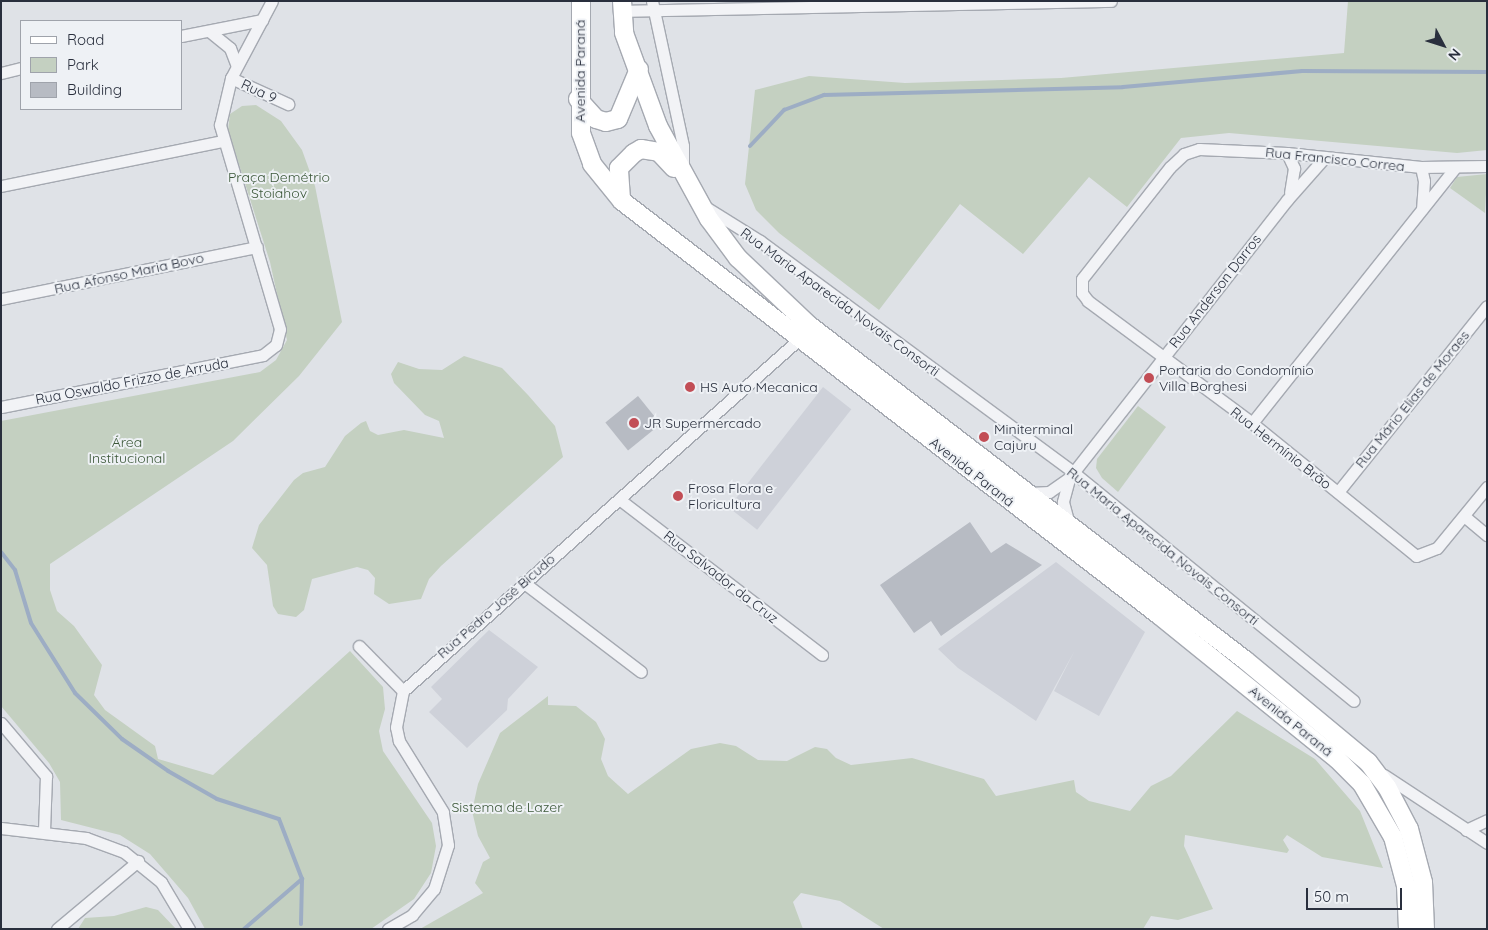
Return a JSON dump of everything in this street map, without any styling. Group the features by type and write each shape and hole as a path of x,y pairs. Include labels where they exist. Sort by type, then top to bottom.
{"main road":[{"name":"Avenida Paraná","path":"581,5 578,100 580,133 592,164 622,201 798,340 1159,615 1347,768 1382,812 1396,844 1406,886 1408,929"},
{"name":"Avenida Paraná","path":"630,6 624,33 639,69 658,126 700,204 748,270 810,326 1245,660 1368,762 1387,787 1409,829 1423,882 1426,929"},
{"path":"578,100 596,119 606,122 618,119 639,69"},
{"path":"622,201 618,168 640,149 658,152 684,177"}],"street":[{"path":"257,247 222,141 220,125 231,78 272,1"},
{"path":"630,6 1111,1"},
{"name":"Avenida Paraná","path":"653,6 683,146 684,177"},
{"path":"182,36 262,20"},
{"path":"208,30 230,48 237,66"},
{"path":"1,72 20,68"},
{"name":"Rua 9","path":"231,78 288,104"},
{"path":"1,186 222,141"},
{"name":"Rua Francisco Correa","path":"1088,301 1082,293 1082,279 1184,154 1199,150 1287,152 1420,167 1454,169 1487,166"},
{"name":"Rua Anderson Darros","path":"1287,152 1294,168 1288,200"},
{"name":"Rua Anderson Darros","path":"1027,492 1049,492 1071,475 1288,200 1325,157"},
{"path":"1420,167 1424,180 1421,210"},
{"path":"1252,423 1454,169"},
{"name":"Rua Maria Aparecida Novais Consorti","path":"700,204 760,241 1071,475 1354,701"},
{"name":"Rua Afonso Maria Bovo","path":"1,299 257,247"},
{"name":"Rua Oswaldo Frizzo de Arruda","path":"1,407 263,355 276,345 280,329 257,247"},
{"name":"Rua Hermínio Brão","path":"1088,301 1162,358 1252,423 1416,556 1426,555 1464,516"},
{"name":"Rua Mário Elias de Moraes","path":"1338,492 1487,306"},
{"name":"Rua Pedro José Bicudo","path":"403,691 523,582 620,499 798,340"},
{"name":"Rua Anderson Darros","path":"1070,525 1063,502 1071,475"},
{"path":"1487,487 1464,516 1487,535"},
{"name":"Rua Salvador da Cruz","path":"620,499 822,655"},
{"path":"523,582 641,672"},
{"path":"360,646 403,691 396,727 399,741 442,812 448,844 434,889 412,915 388,929"},
{"path":"1,723 46,776 44,831"},
{"path":"1368,762 1408,794 1487,843"},
{"path":"1466,830 1487,820"},
{"path":"1,828 44,831 86,838 138,861 174,898 189,929"},
{"path":"57,929 138,861"}],"shaded area":[{"path":"823,387 851,409 757,530 729,508"},
{"path":"1056,562 1145,632 1099,716 1054,691 1075,650 1036,721 958,668 938,649"},
{"path":"489,630 538,667 508,699 507,710 467,748 429,712 442,699 431,687"}],"green space":[{"path":"1348,1 1487,1 1487,150 1457,153 1229,133 1181,138 1127,207 1089,177 1023,254 960,204 879,310 779,233 756,210 745,184 755,90 809,76 905,83 1061,78 1344,53"},
{"path":"256,105 281,121 302,150 315,186 342,322 299,376 233,441 50,564 50,590 57,611 74,626 102,665 94,695 105,710 155,746 158,759 213,775 350,651 383,687 385,709 379,731 383,751 432,823 436,846 431,873 414,899 371,929 205,929 188,898 150,854 120,835 61,820 60,782 49,763 1,706 1,421 260,372 276,360 287,340 270,262 228,130 230,114 242,106"},
{"path":"1487,174 1485,213 1450,188 1457,177"},
{"path":"464,356 502,368 555,426 563,457 441,566 429,579 421,599 389,604 374,594 375,578 368,570 357,567 312,579 304,610 296,617 278,614 273,606 267,565 252,548 259,525 294,480 303,473 325,467 345,436 361,423 366,421 370,431 378,435 404,430 444,438 439,421 425,415 394,383 391,374 398,362 419,369 442,370"},
{"path":"1138,406 1166,427 1118,492 1102,478 1096,468 1097,459"},
{"name":"Sistema de Lazer","path":"548,696 548,705 576,706 596,722 605,739 601,759 608,776 628,794 691,749 720,743 736,746 758,760 787,761 815,747 827,749 836,758 851,765 912,758 984,779 996,796 1074,780 1076,792 1089,801 1130,811 1151,786 1171,776 1237,711 1315,759 1360,811 1383,868 1322,857 1287,835 1283,840 1289,850 1287,853 1185,835 1184,846 1213,909 1178,920 1151,916 1143,929 884,929 840,901 801,893 793,902 803,929 420,929 483,893 475,883 483,862 490,858 478,836 472,811 478,784 500,733"},
{"path":"146,907 158,910 176,929 78,929 85,918 114,916"}],"building":[{"name":"JR Supermercado","path":"638,396 661,424 628,450 605,422"},
{"path":"970,522 991,553 1006,543 1042,565 941,636 931,621 914,633 880,585"}],"waterway":[{"path":"750,146 784,110 824,95 1123,87 1302,71 1487,72"},
{"path":"1,552 15,570 31,623 75,693 122,739 168,771 217,799 279,819 302,879 301,924"},
{"path":"244,929 302,879"}],"place":[{"name":"Portaria do Condomínio Villa Borghesi","path":"1149,378"},
{"name":"HS Auto Mecanica","path":"690,387"},
{"name":"JR Supermercado","path":"634,423"},
{"name":"Miniterminal Cajuru","path":"984,437"},
{"name":"Frosa Flora e Floricultura","path":"678,496"}],"park label":[{"name":"Praça Demétrio Stoiahov","path":"279,186"},
{"name":"Área Institucional","path":"127,450"}]}
